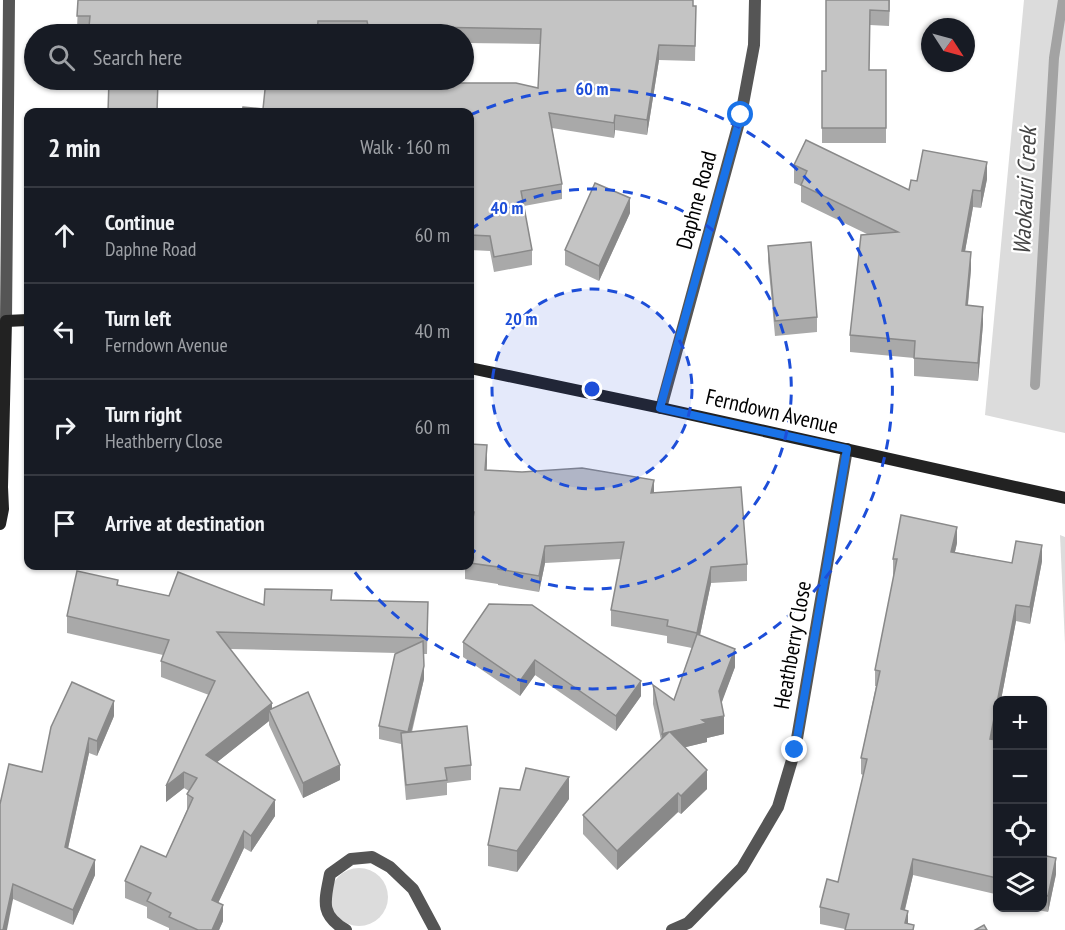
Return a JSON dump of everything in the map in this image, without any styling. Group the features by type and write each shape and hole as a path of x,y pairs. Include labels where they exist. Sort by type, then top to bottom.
{"main road":[{"path":"0,524 3,509 6,321 24,320"},
{"name":"Ferndown Avenue","path":"474,369 1065,498"}],"street":[{"path":"6,321 9,0"},
{"name":"Daphne Road","path":"660,408 741,115 754,45 755,0"},
{"name":"Heathberry Close","path":"672,930 689,927 742,868 778,807 795,750 847,449"},
{"path":"346,930 334,923 324,903 330,874 351,859 372,857 390,867 413,889 435,930"}],"shaded area":[{"path":"1024,0 1065,0 1065,433 985,415"},
{"path":"1060,535 1065,537 1065,644"},
{"path":"359,868 375,873 383,881 388,897 383,913 375,921 359,926 343,921 335,913 330,897 335,881 343,873"}],"building":[{"path":"78,0 693,0 693,6 696,6 695,46 659,45 647,120 615,115 614,123 549,113 562,184 521,191 532,250 494,257 490,236 474,235 474,108 263,108 265,90 474,90 474,83 516,83 538,88 541,29 474,28 474,24 368,24 367,21 318,21 318,24 89,24 90,16 77,16"},
{"path":"826,0 889,0 889,11 870,10 869,70 886,70 886,128 822,128 822,71 826,71"},
{"path":"109,90 158,90 157,108 108,108"},
{"path":"806,140 909,190 911,180 917,181 923,150 987,162 981,191 973,190 962,251 971,252 966,305 983,307 978,363 914,358 915,341 850,335 861,235 898,232 801,185 807,171 794,165"},
{"path":"595,183 630,198 599,266 565,250"},
{"path":"811,242 817,317 775,321 768,246"},
{"path":"474,444 487,445 485,470 522,472 582,468 654,480 651,493 741,487 747,564 711,567 697,633 667,626 668,620 611,610 624,542 545,546 539,576 498,569 498,567 474,564"},
{"path":"901,515 957,527 951,552 1012,563 1016,541 1042,545 1030,607 1016,605 998,696 993,696 993,724 990,739 993,739 993,877 913,859 901,909 908,911 905,923 914,925 913,930 845,930 849,914 820,907 827,879 838,882 867,759 861,758 880,671 875,670 897,559 893,559"},
{"path":"77,571 118,580 117,585 169,596 178,572 264,605 265,589 332,590 331,600 428,602 427,638 217,632 272,703 206,755 275,800 251,836 244,831 212,900 223,905 212,930 198,930 169,917 171,913 147,901 151,893 125,881 141,846 166,857 193,798 187,794 197,778 184,772 166,786 215,681 161,661 169,640 67,616"},
{"path":"489,604 532,605 641,681 616,716 535,660 520,681 463,642"},
{"path":"697,634 735,649 719,691 724,716 702,720 707,723 670,732 707,770 681,796 678,793 617,851 583,815 669,732 662,734 653,685 674,700"},
{"path":"423,641 424,666 408,732 379,726 395,654"},
{"path":"72,682 114,701 97,741 89,738 65,847 95,860 73,910 13,884 3,930 0,930 0,804 9,764 42,772 51,727"},
{"path":"308,692 340,765 303,783 269,710"},
{"path":"467,726 471,765 445,768 447,780 406,785 401,733"},
{"path":"526,768 569,777 517,851 488,845 500,788 520,790"},
{"path":"1047,856 1056,858 1047,896"},
{"path":"984,925 987,930 975,930"}],"waterway":[{"name":"Waokauri Creek","path":"1035,385 1054,58 1063,0"}],"route":[{"path":"741,115 660,408 847,449 795,750"}]}
